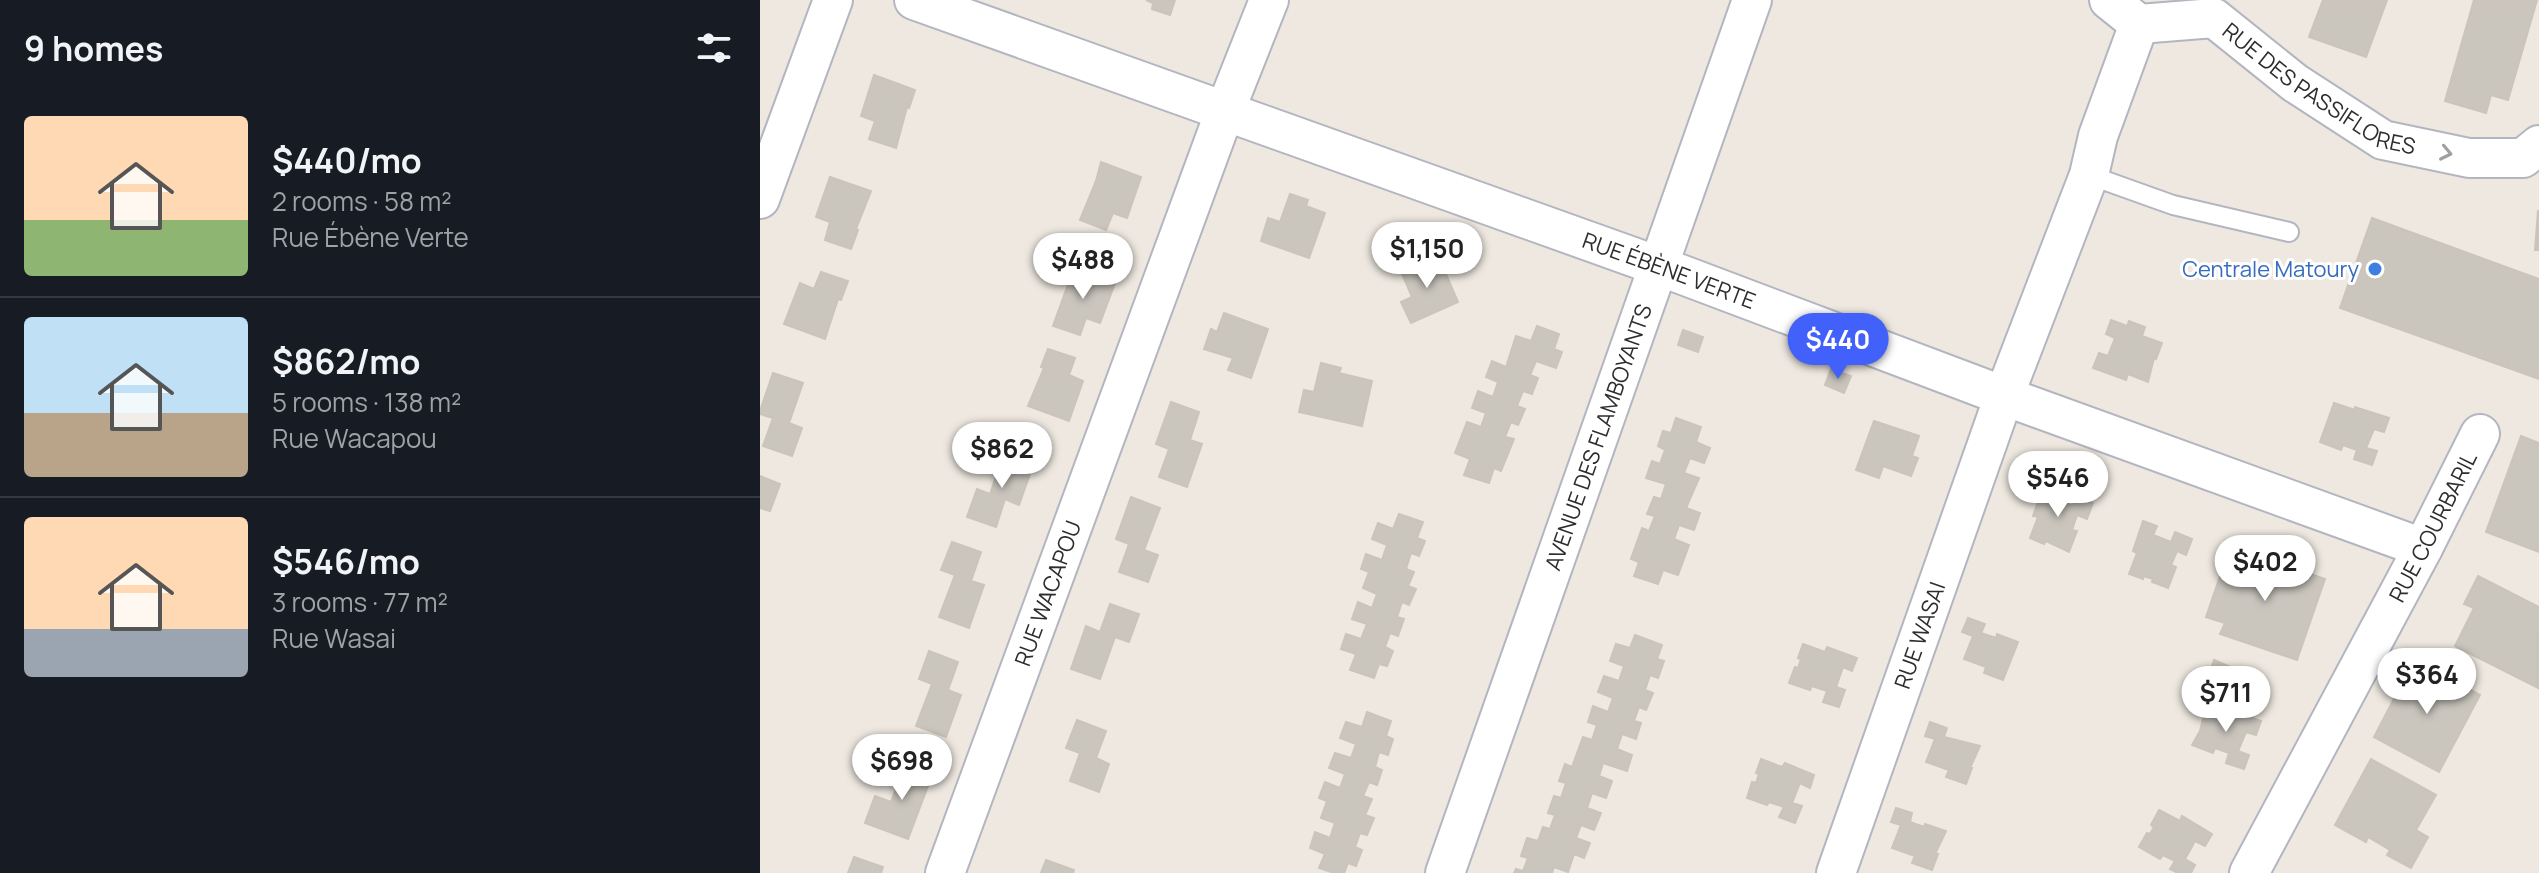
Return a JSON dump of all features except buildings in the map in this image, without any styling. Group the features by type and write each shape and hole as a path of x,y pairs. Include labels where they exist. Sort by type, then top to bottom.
{"street":[{"path":"760,199 833,0"},
{"name":"RUE ÉBÈNE VERTE","path":"914,0 1675,272 2004,396 2423,548"},
{"name":"RUE WACAPOU","path":"945,873 1225,111 1269,0"},
{"name":"AVENUE DES FLAMBOYANTS","path":"1445,873 1752,0"},
{"path":"2109,0 2139,24"},
{"name":"RUE DES PASSIFLORES","path":"2139,24 2221,9 2295,83 2383,140 2469,158 2523,158 2539,145"},
{"name":"RUE WASAI","path":"1836,873 2004,396 2089,175 2098,136 2139,24"},
{"name":"RUE COURBARIL","path":"2249,873 2423,548 2480,434"}],"lane":[{"path":"2089,175 2173,205 2289,232"}],"place":[{"name":"Centrale Matoury","path":"2375,269"}]}
